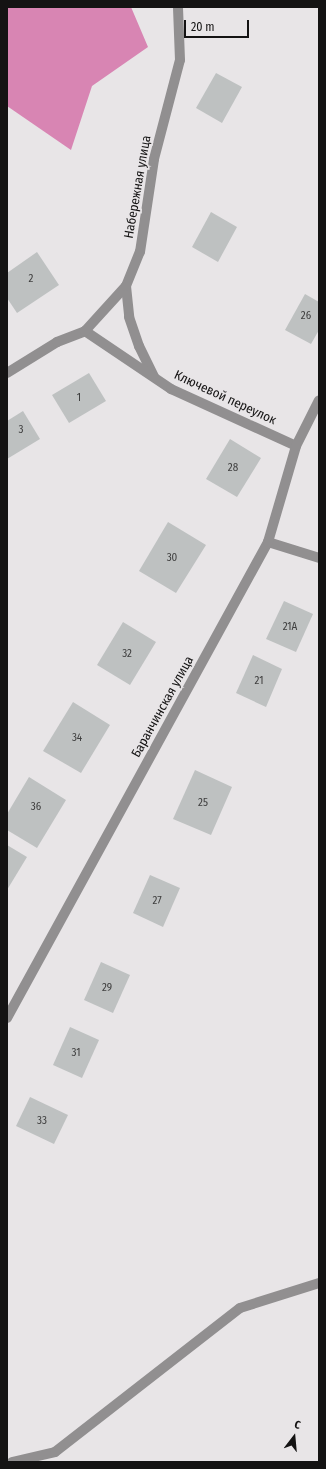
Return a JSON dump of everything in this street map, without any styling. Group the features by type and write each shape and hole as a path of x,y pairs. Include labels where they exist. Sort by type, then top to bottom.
{"street":[{"name":"Набережная улица","path":"85,330 126,286 140,252 154,159 180,60 178,7"},
{"path":"126,286 129,317 139,346 154,378"},
{"path":"7,373 57,342 85,330"},
{"name":"Ключевой переулок","path":"85,330 171,389 296,446"},
{"name":"Баранчинская улица","path":"7,1018 268,542 296,446 319,400"},
{"path":"268,542 319,558"},
{"path":"12,1462 55,1452 240,1308 319,1283"}],"shaded area":[{"path":"7,7 131,7 148,47 92,86 71,150 7,106"}],"building":[{"path":"216,73 242,87 222,123 196,108"},
{"path":"211,212 237,227 218,262 192,247"},
{"path":"37,252 59,285 17,313 7,298 7,273"},
{"path":"305,294 319,302 319,330 311,344 285,330"},
{"path":"89,373 106,401 69,423 52,395"},
{"path":"23,411 40,439 7,459 7,421"},
{"path":"230,439 261,458 237,497 206,479"},
{"path":"168,522 206,545 176,593 139,571"},
{"path":"284,601 313,614 296,652 266,639"},
{"path":"123,622 156,642 130,685 97,665"},
{"path":"253,655 282,669 266,707 236,693"},
{"path":"73,702 110,725 81,773 43,751"},
{"path":"195,770 232,787 211,835 173,819"},
{"path":"29,777 66,800 37,848 7,830 7,814"},
{"path":"7,845 27,857 7,890"},
{"path":"150,875 180,888 163,927 133,913"},
{"path":"101,962 130,975 113,1013 84,1000"},
{"path":"70,1027 99,1040 82,1078 53,1065"},
{"path":"30,1097 68,1115 54,1144 16,1126"}]}
